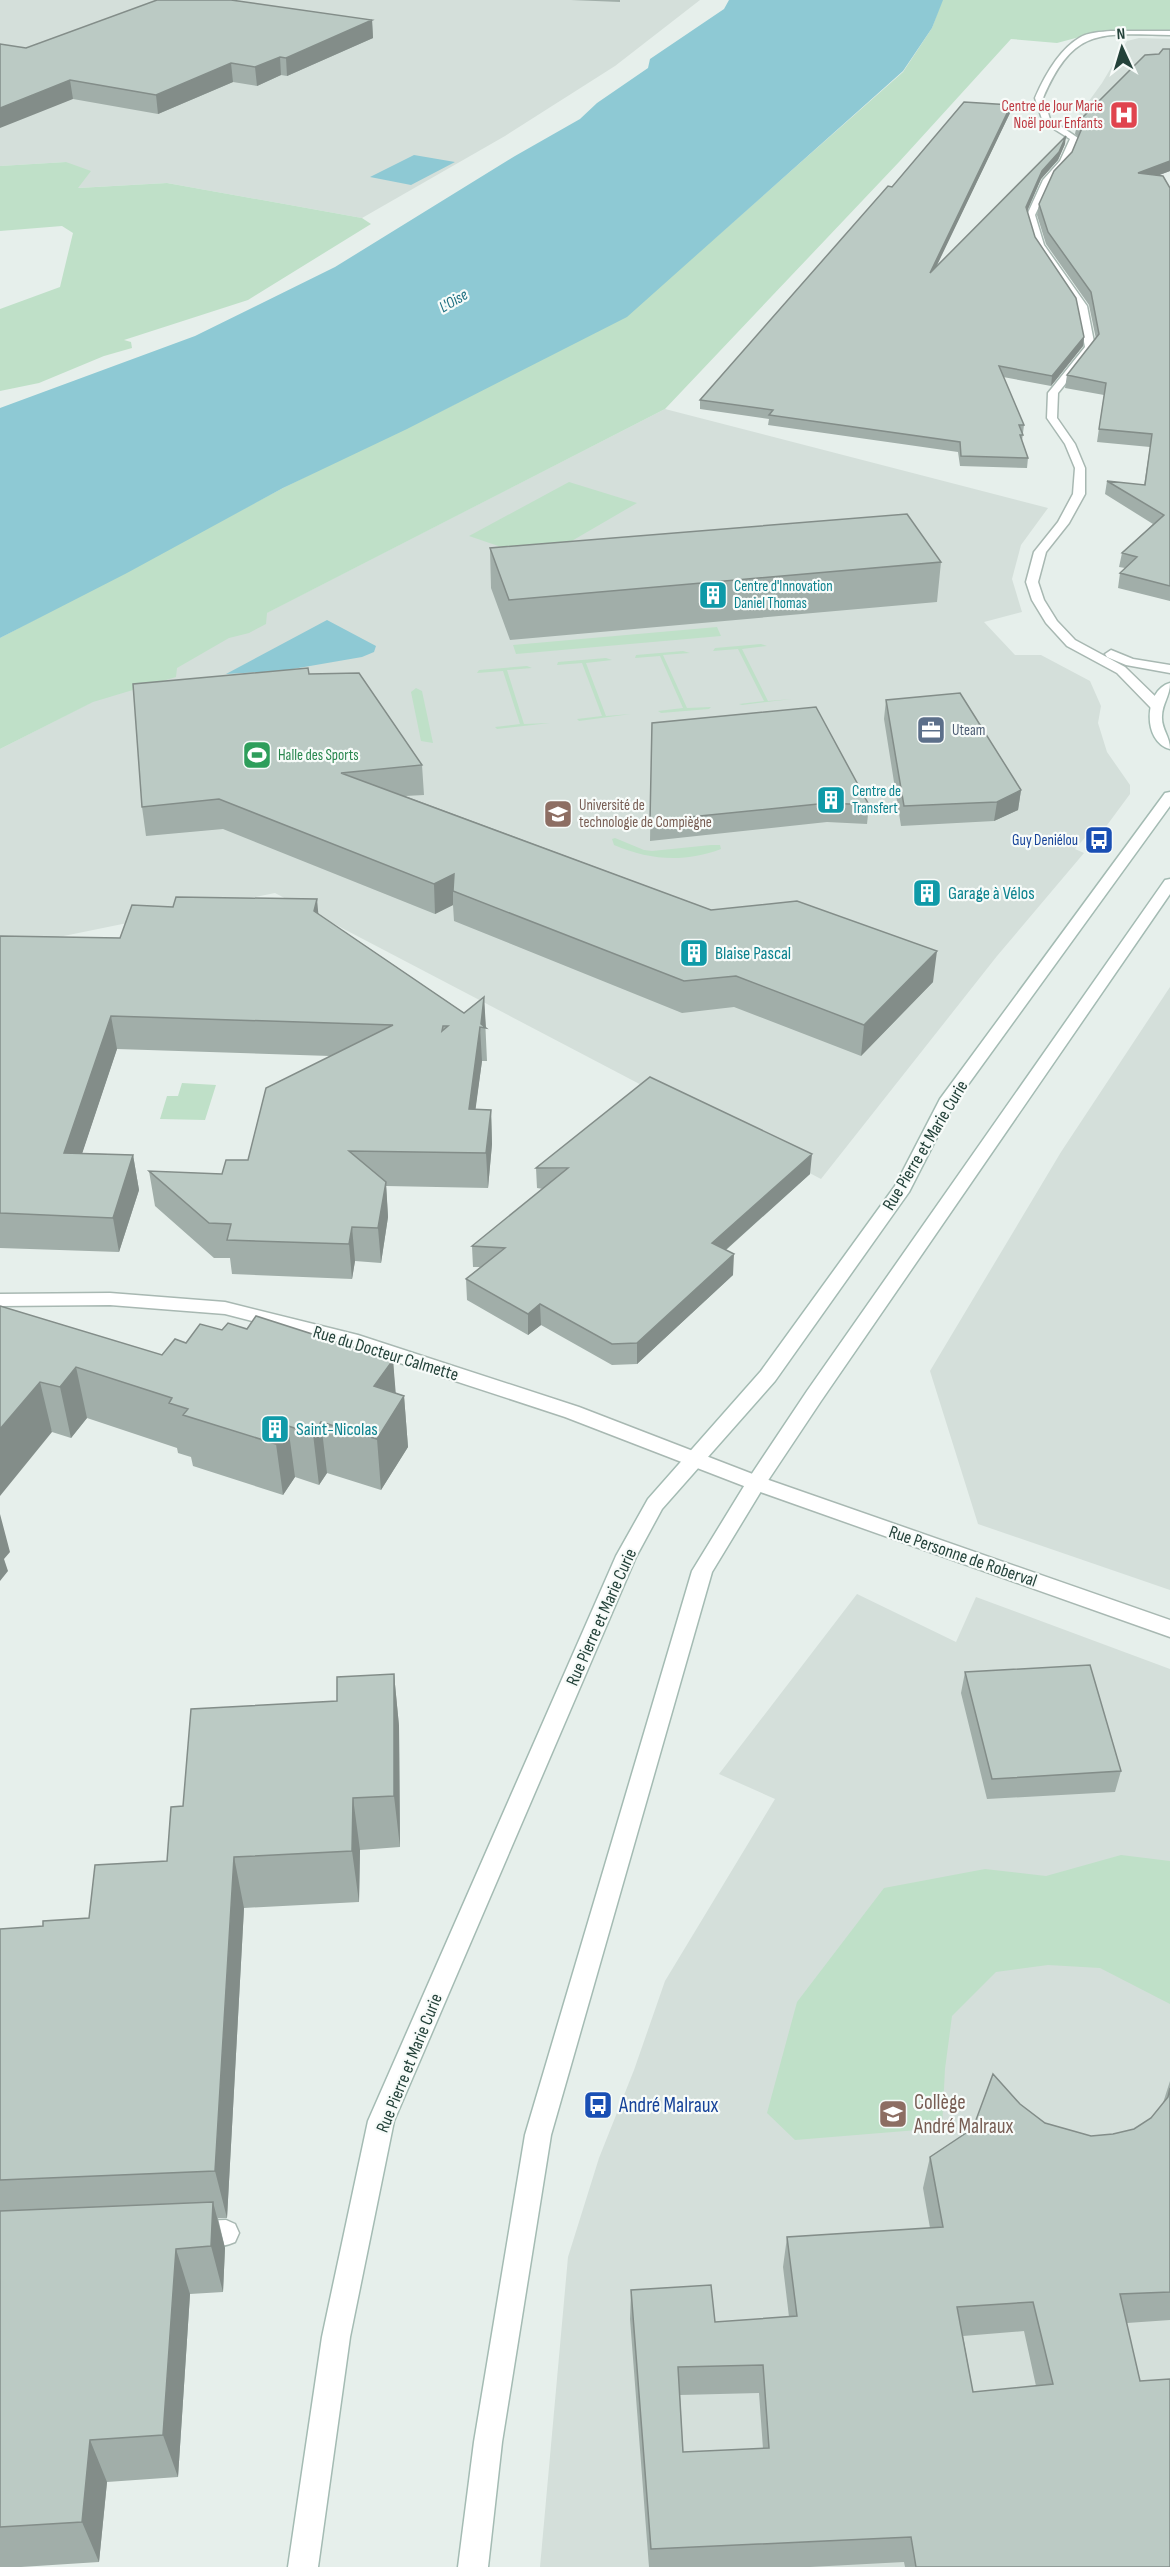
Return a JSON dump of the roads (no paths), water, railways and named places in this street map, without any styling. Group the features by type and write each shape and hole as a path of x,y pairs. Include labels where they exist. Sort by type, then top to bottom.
{"street":[{"path":"1156,705 1121,670 1071,643 1038,600 1032,582 1040,552 1063,523 1079,494 1080,468 1070,444 1052,418 1053,393 1090,347 1082,306 1040,245 1031,215 1047,180 1064,162 1074,138 1046,120 1038,98 1047,78 1083,38 1117,33 1170,33"},
{"path":"1062,634 1130,662 1170,669"},
{"path":"1170,687 1156,705 1155,722 1164,740 1170,745"},
{"name":"Rue Pierre et Marie Curie","path":"303,2567 336,2337 381,2121 626,1556 655,1504 768,1376 903,1188 946,1103 1170,796"},
{"path":"473,2567 488,2442 538,2135 702,1571 820,1386 1170,883"},
{"name":"Rue du Docteur Calmette","path":"0,1300 110,1299 225,1308 351,1340 572,1412 756,1483"},
{"name":"Rue Personne de Roberval","path":"756,1483 1170,1629"},
{"path":"178,2235 226,2233"}],"water":[{"name":"L'Oise","path":"729,0 943,0 932,28 903,71 627,317 407,429 283,488 127,573 0,638 0,408 195,336 335,267 515,156 580,119 597,103 648,68 650,59 724,9"},
{"path":"414,155 455,162 411,185 370,177"},
{"path":"327,620 376,646 374,652 362,657 281,671 226,674"}],"place":[{"name":"Centre de Jour Marie Noël pour Enfants","path":"1124,115"},
{"name":"Centre d'Innovation Daniel Thomas","path":"713,595"},
{"name":"Uteam","path":"931,730"},
{"name":"Halle des Sports","path":"257,755"},
{"name":"Centre de Transfert","path":"831,800"},
{"name":"Université de technologie de Compiègne","path":"558,814"},
{"name":"Guy Deniélou","path":"1099,840"},
{"name":"Garage à Vélos","path":"927,893"},
{"name":"Blaise Pascal","path":"694,953"},
{"name":"Saint-Nicolas","path":"275,1429"},
{"name":"André Malraux","path":"598,2105"},
{"name":"Collège André Malraux","path":"893,2114"}]}
